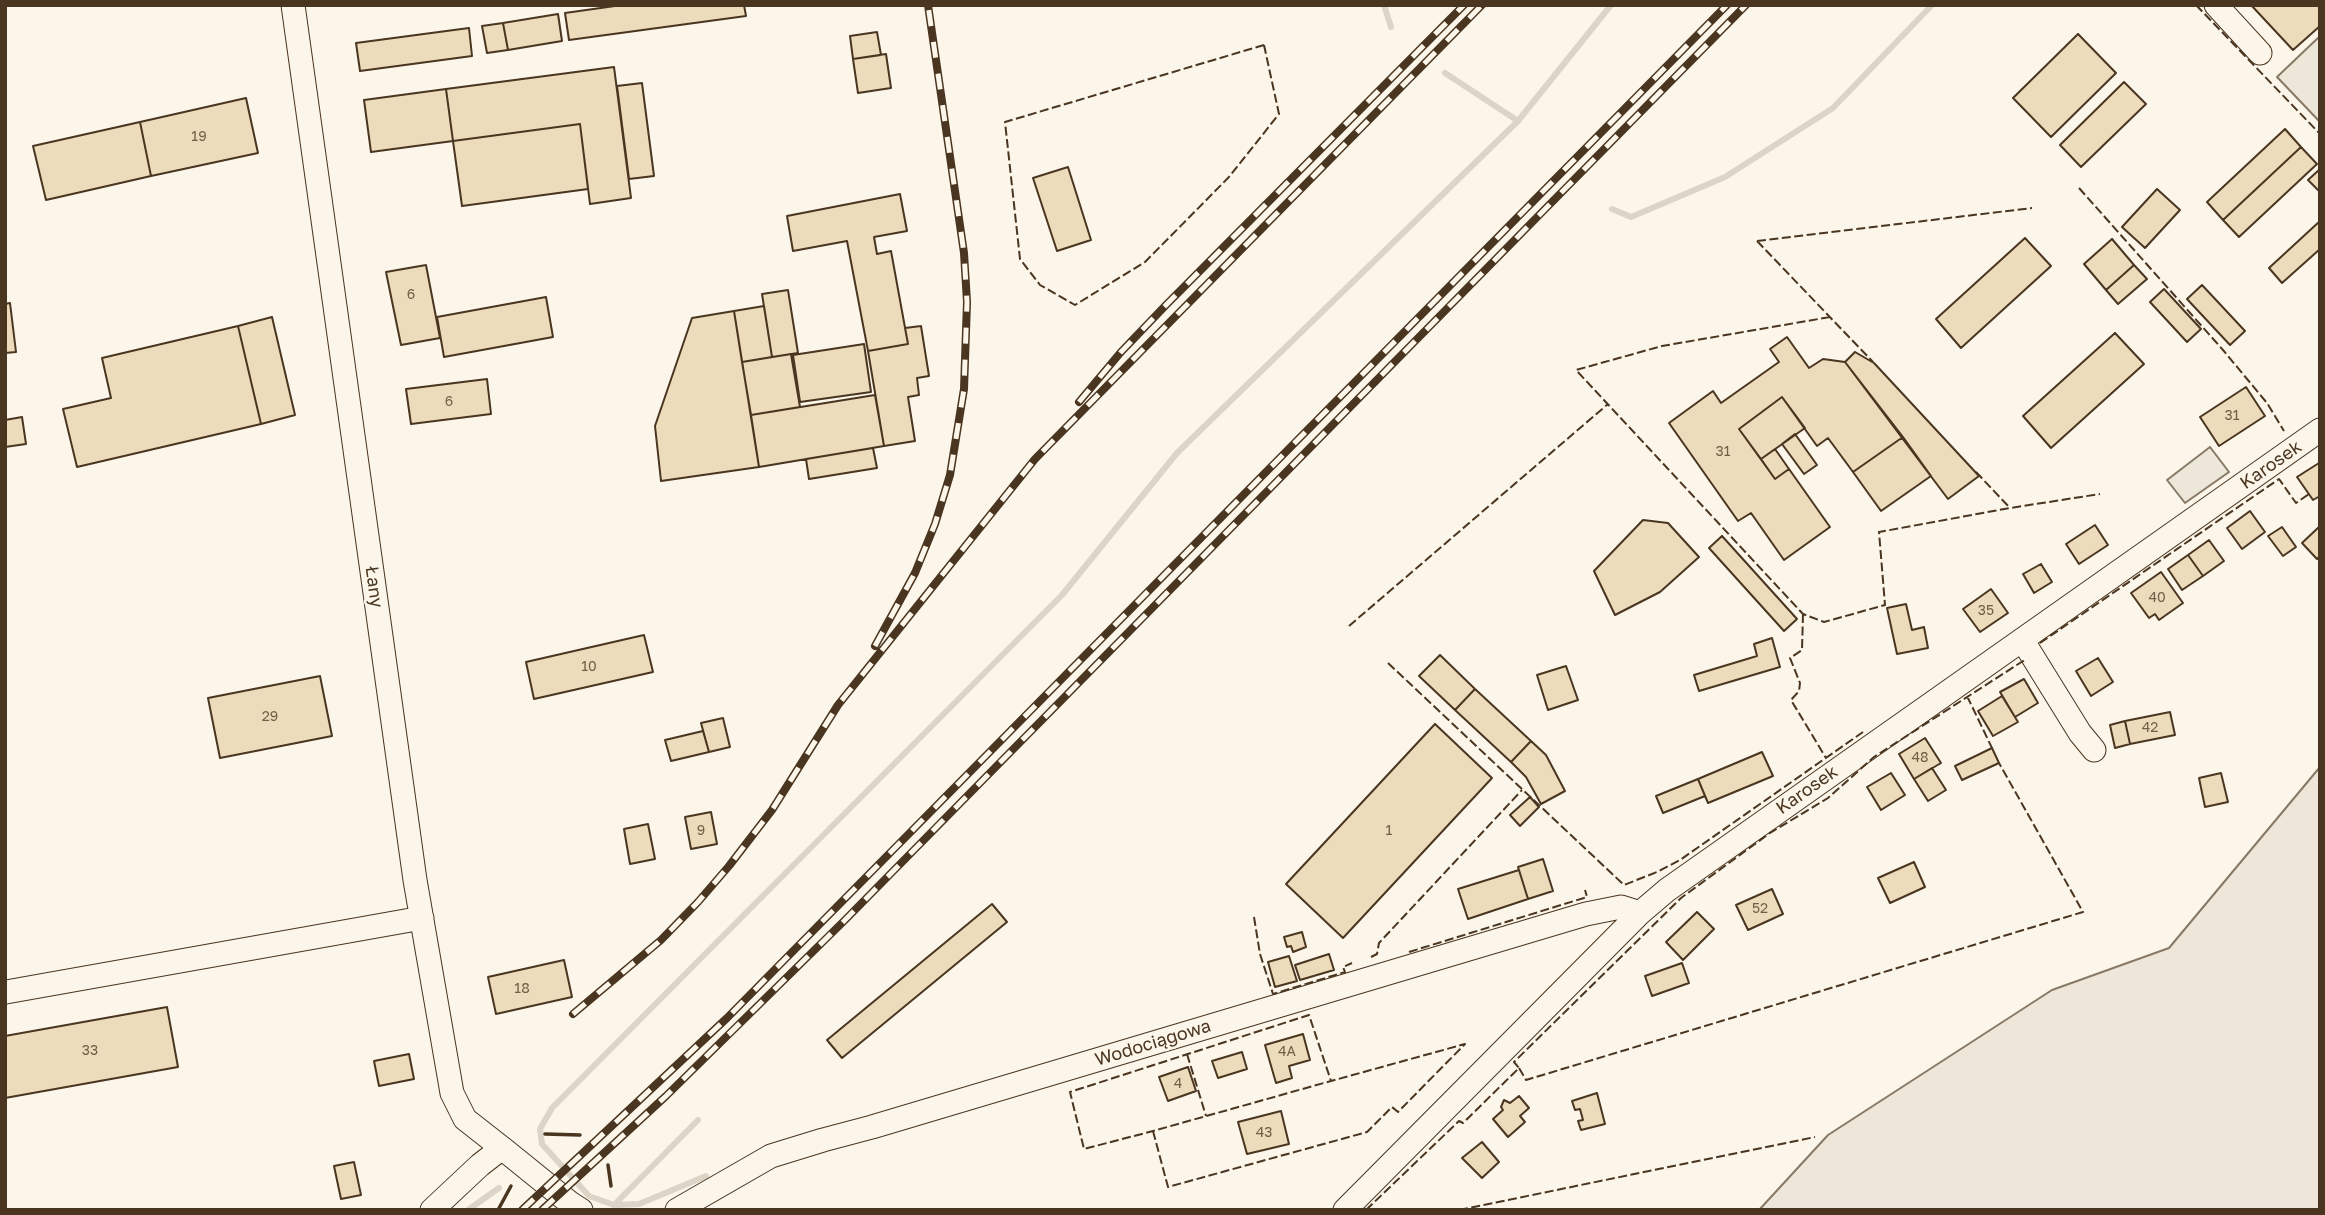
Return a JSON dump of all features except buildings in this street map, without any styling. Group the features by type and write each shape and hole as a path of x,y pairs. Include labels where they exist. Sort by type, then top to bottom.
{"street":[{"name":"Łany","path":"292,5 422,918 452,1093 466,1119 502,1148"},
{"path":"2216,5 2260,53"},
{"name":"Karosek","path":"1345,1210 1640,913 1667,890 2320,430"},
{"path":"2022,640 2073,722 2094,750"},
{"name":"Wodociągowa","path":"690,1206 771,1156 1586,914 1621,907 1640,913"},
{"path":"6,992 422,918"},
{"path":"432,1210 502,1148 581,1210"}],"shaded area":[{"path":"2320,36 2320,122 2277,77"},
{"path":"2210,447 2229,472 2185,503 2167,480"},
{"path":"2320,767 2320,1210 1759,1210 1828,1135 2052,990 2169,948"}],"waterway":[{"path":"1384,5 1391,27"},
{"path":"706,1176 639,1204 614,1205 589,1196 542,1144 540,1129 552,1108 1062,595 1177,453 1518,121 1611,5"},
{"path":"1612,209 1631,217 1725,177 1833,108 1932,5"},
{"path":"1445,73 1518,121"},
{"path":"614,1205 698,1120"},
{"path":"468,1210 499,1188"}],"railway":[{"path":"875,646 915,573 935,524 950,475 964,389 967,302 964,253 928,5"},
{"path":"1079,402 1121,352 1166,305 1464,5"},
{"path":"573,1014 661,940 729,866 772,810 838,705 1035,459 1482,5"},
{"path":"522,1210 727,1018 1727,5"},
{"path":"542,1210 666,1096 845,920 1746,5"}],"fence":[{"path":"2196,5 2320,134"},
{"path":"1264,45 1279,114 1229,177 1145,262 1075,305 1040,285 1020,259 1005,122 1264,45"},
{"path":"2079,188 2223,350 2267,403 2284,431"},
{"path":"1757,241 2032,208"},
{"path":"1757,241 1873,362"},
{"path":"1830,317 1662,346 1576,370 1803,614 1824,622 1885,605 1879,532 2100,494"},
{"path":"1349,626 1608,404"},
{"path":"1976,472 2010,508"},
{"path":"2040,643 2279,479 2296,503 2309,494"},
{"path":"1803,614 1802,650 1790,658 1800,683 1799,691 1791,700 1826,758"},
{"path":"1366,1210 1459,1121 1463,1123 1519,1068 1514,1062 1681,898 1770,833 1828,798 1874,757 2023,661 2025,664"},
{"path":"1388,663 1624,885 1680,860 1863,732"},
{"path":"1967,696 1992,748"},
{"path":"1519,1068 1526,1080 2083,912 1999,763"},
{"path":"1371,957 1377,954 1379,943 1522,790"},
{"path":"1409,952 1587,897 1585,890"},
{"path":"1254,917 1260,954 1273,994 1345,972 1343,967 1352,963"},
{"path":"1153,1131 1168,1187 1367,1132 1392,1107 1398,1112 1465,1044 1153,1131 1084,1149 1070,1092 1309,1015 1331,1081"},
{"path":"1187,1054 1206,1116"},
{"path":"1459,1210 1815,1137"}],"wall":[{"path":"545,1134 580,1135"},
{"path":"608,1165 611,1186"},
{"path":"498,1210 511,1186"}]}
